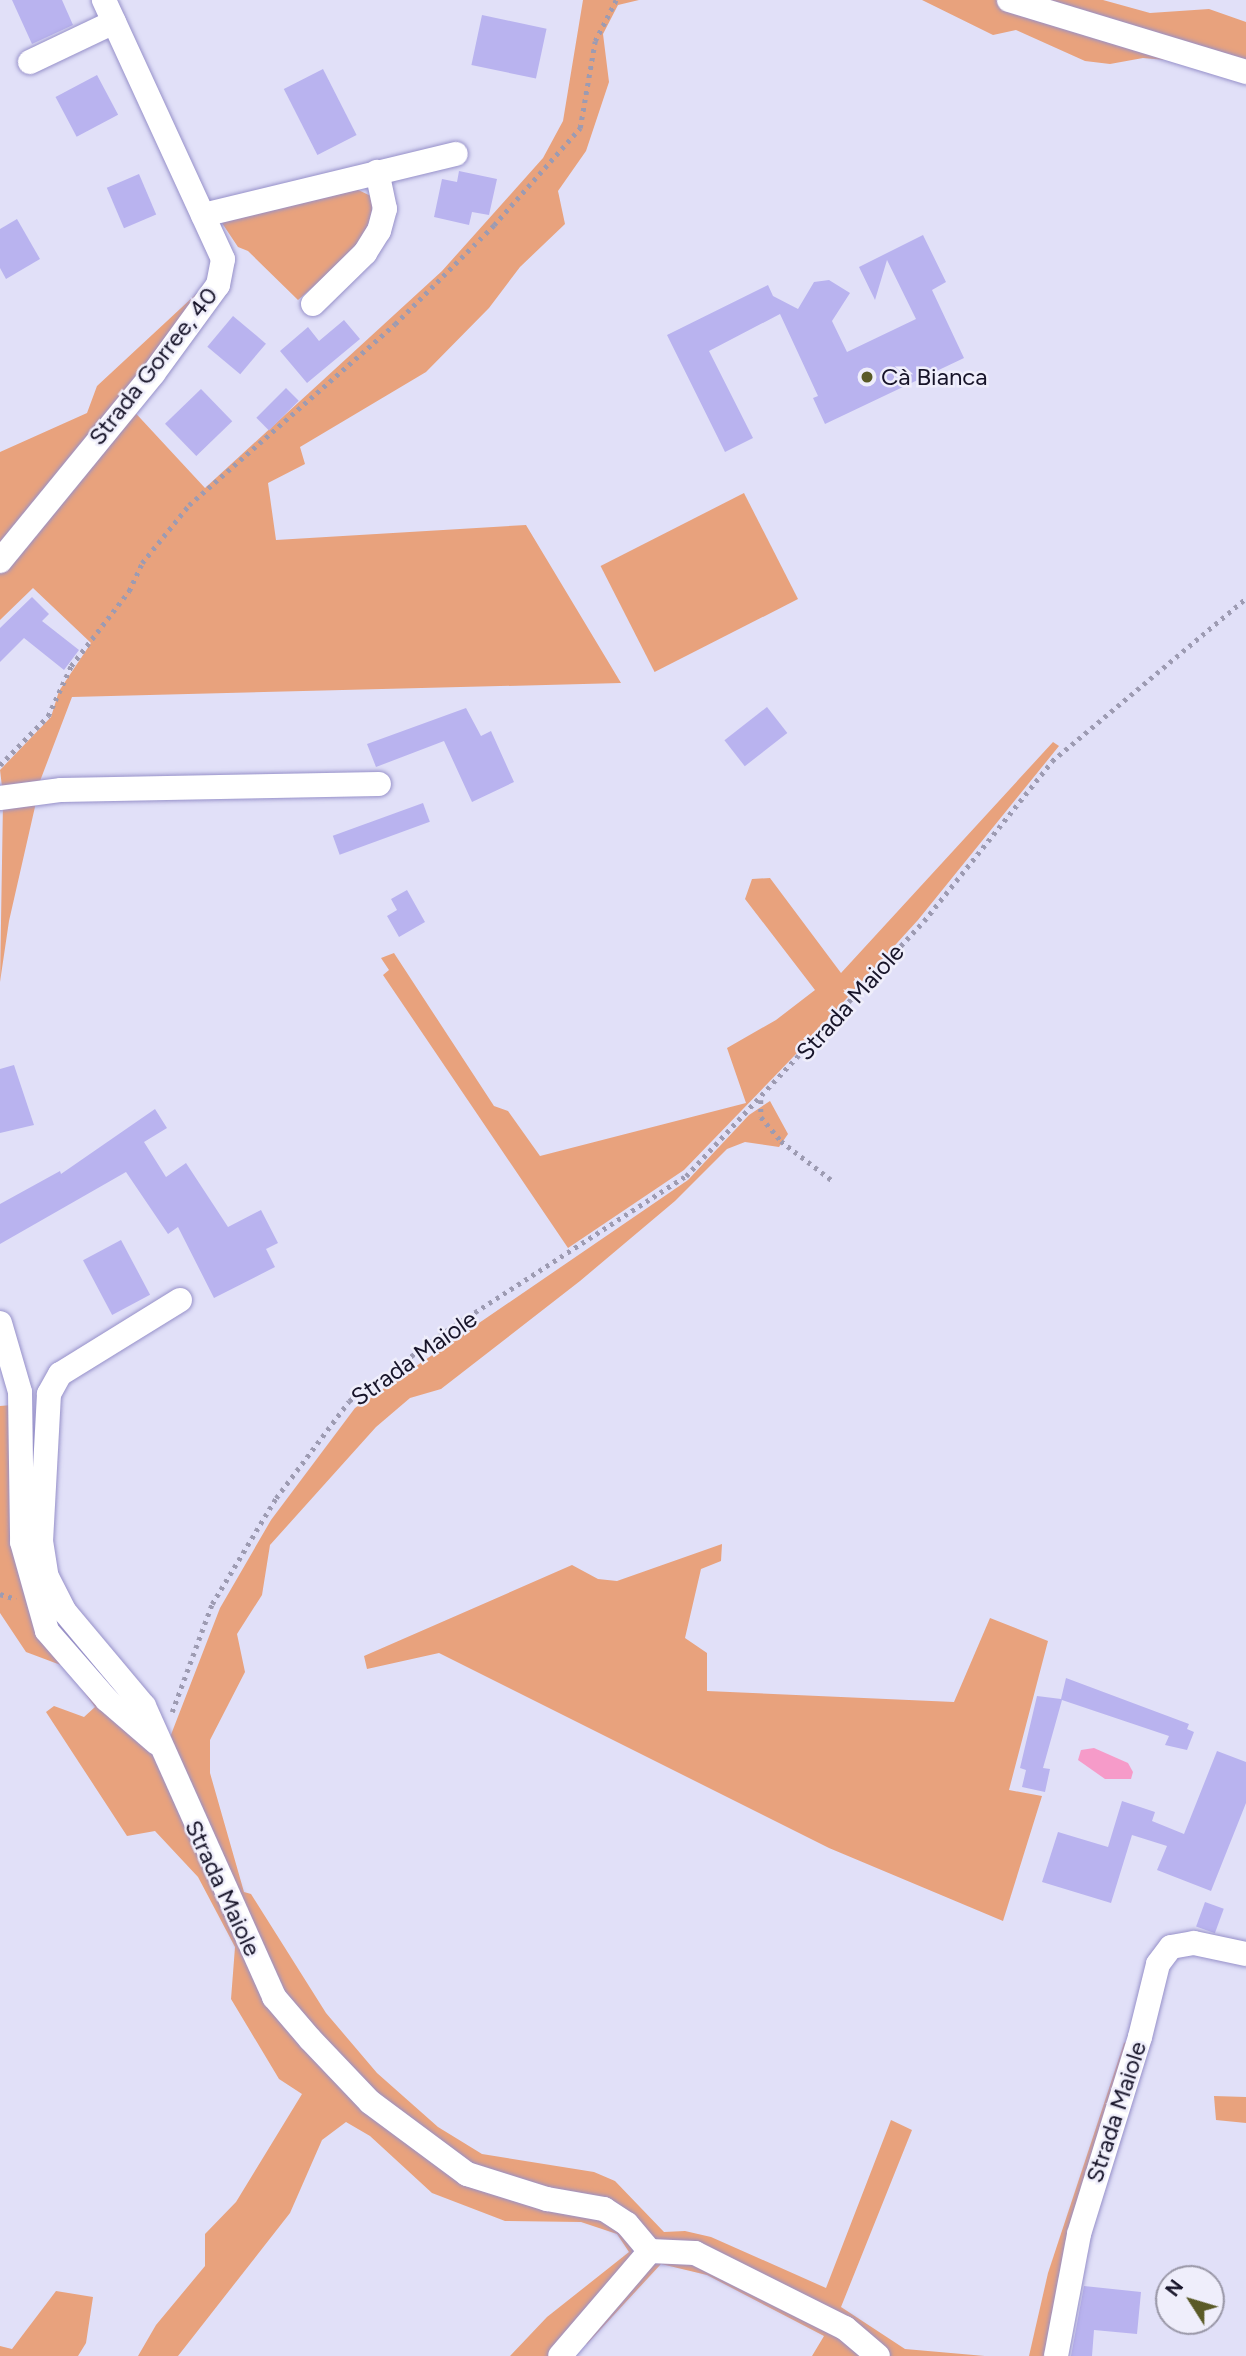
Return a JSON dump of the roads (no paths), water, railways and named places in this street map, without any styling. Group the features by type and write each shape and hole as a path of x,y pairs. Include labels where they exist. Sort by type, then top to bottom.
{"street":[{"path":"1009,0 1246,72"},
{"path":"30,62 109,11"},
{"name":"Strada Gorree, 40","path":"0,561 153,374 218,285 223,259 109,11"},
{"path":"203,215 456,154"},
{"path":"313,304 365,253 379,232 385,209 377,172"},
{"path":"0,798 75,790 379,784"},
{"path":"160,1746 144,1706 65,1612 47,1577 41,1541 45,1416 60,1374 180,1300"},
{"path":"0,1323 4,1349 22,1406 22,1542 47,1631 107,1700 160,1746"},
{"name":"Strada Maiole","path":"160,1746 274,1997 370,2102 467,2174 547,2199 604,2209 627,2224 650,2251"},
{"name":"Strada Maiole","path":"1056,2356 1079,2234 1140,2037 1158,1964 1171,1947 1194,1943 1246,1954"},
{"path":"560,2356 650,2251 695,2253 845,2329 878,2356"}],"place":[{"name":"Cà Bianca","path":"867,377"}]}
